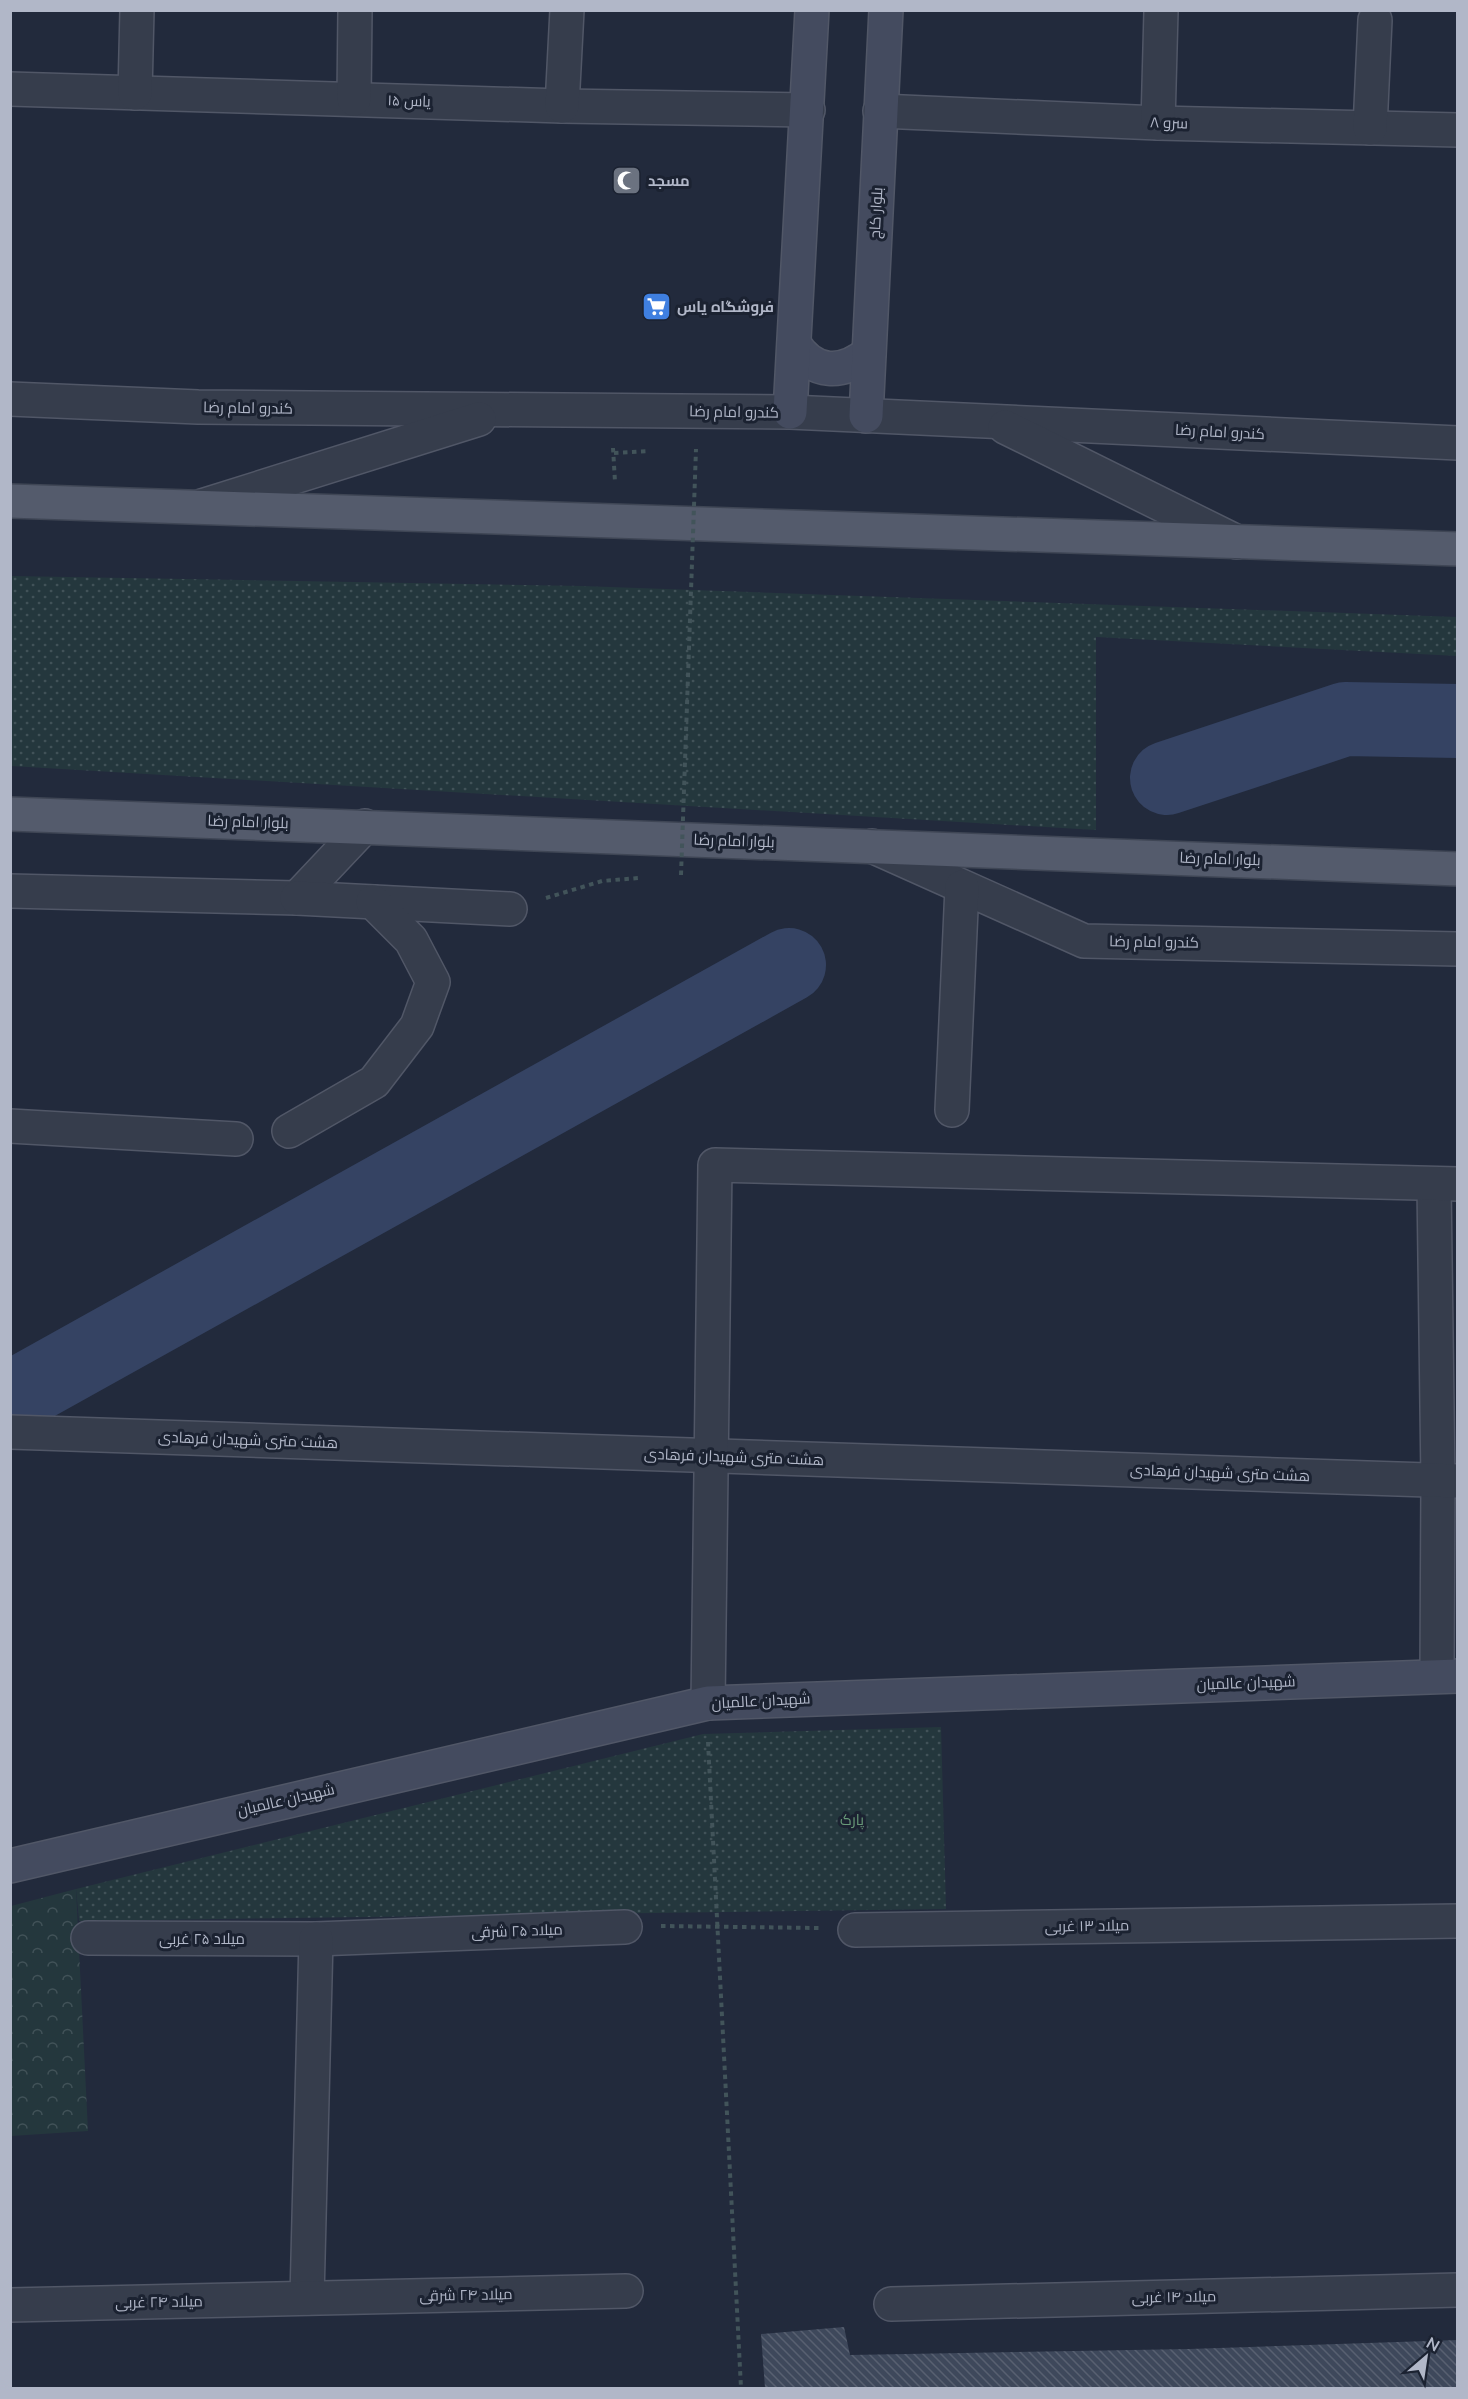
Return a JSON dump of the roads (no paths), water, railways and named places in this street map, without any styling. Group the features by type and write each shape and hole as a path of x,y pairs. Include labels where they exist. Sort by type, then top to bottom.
{"main road":[{"path":"10,501 1458,549"},
{"name":"بلوار امام رضا","path":"10,814 1458,869"}],"street":[{"path":"135,93 137,10"},
{"path":"354,99 355,10"},
{"path":"562,106 567,10"},
{"path":"790,412 812,10"},
{"name":"بلوار کاج","path":"866,416 886,10"},
{"path":"1158,123 1161,11"},
{"path":"1370,128 1375,20"},
{"name":"یاس ۱۵","path":"10,89 562,106 807,110"},
{"name":"سرو ۸","path":"880,111 1158,123 1458,130"},
{"path":"794,344 800,354 810,362 833,369 846,368 869,353"},
{"name":"کندرو امام رضا","path":"10,399 198,407 790,412 1458,443"},
{"path":"195,508 507,410"},
{"path":"995,422 1238,542"},
{"path":"297,898 365,826"},
{"name":"کندرو امام رضا","path":"871,845 1084,941 1458,948"},
{"path":"952,1110 962,887"},
{"path":"10,891 297,898 510,909"},
{"path":"289,1131 374,1082 417,1026 433,982 411,940 373,902"},
{"path":"10,1126 236,1139"},
{"path":"708,1703 715,1164 1446,1184 1447,1676"},
{"name":"هشت متری شهیدان فرهادی","path":"10,1432 1448,1481"},
{"name":"شهیدان عالمیان","path":"14,1863 708,1703 1447,1676"},
{"name":"میلاد ۱۳ غربی","path":"855,1930 1458,1921"},
{"name":"میلاد ۲۵ شرقی","path":"316,1939 625,1927"},
{"name":"میلاد ۲۵ غربی","path":"88,1938 316,1939"},
{"path":"306,2298 316,1939"},
{"name":"میلاد ۱۴ غربی","path":"891,2304 1458,2290"},
{"name":"میلاد ۲۴ شرقی","path":"306,2298 626,2291"},
{"name":"میلاد ۲۴ غربی","path":"10,2305 306,2298"}],"waterway":[{"path":"1167,778 1345,719 1458,721"},
{"path":"13,1397 789,965"}],"place":[{"name":"مسجد","path":"627,181"},
{"name":"فروشگاه یاس","path":"656,307"}],"park label":[{"name":"پارک","path":"852,1820"}]}
